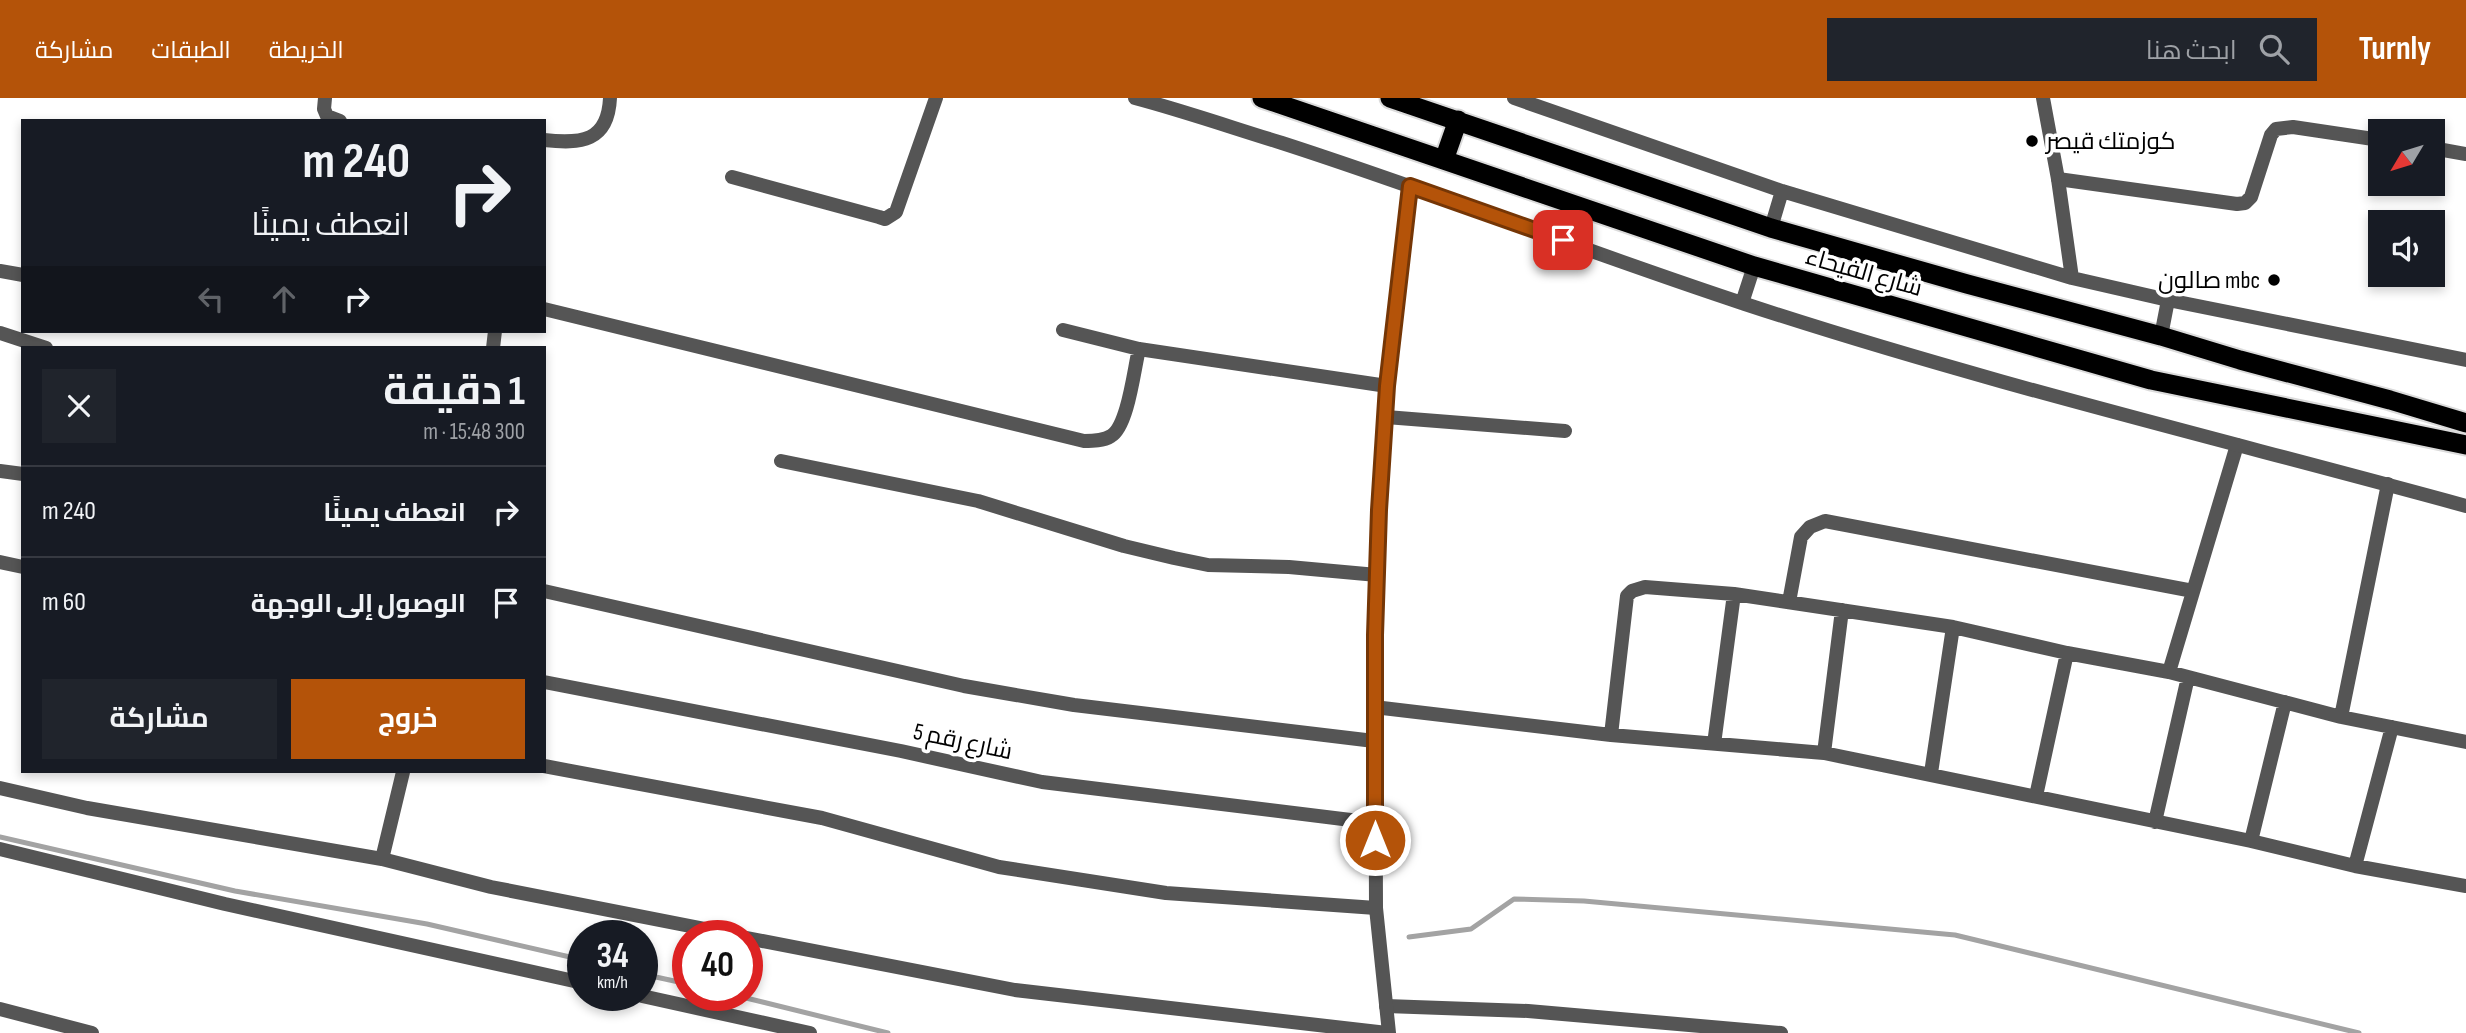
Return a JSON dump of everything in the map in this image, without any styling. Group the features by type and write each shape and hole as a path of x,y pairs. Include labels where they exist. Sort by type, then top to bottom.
{"highway":[{"name":"شارع الفيحاء","path":"1262,98 1754,266 2151,380 2466,445"},
{"name":"شارع الفيحاء","path":"1390,98 1771,228 2390,400 2466,424"},
{"path":"1444,160 1458,120"}],"street":[{"path":"325,98 324,109 327,116 335,119"},
{"path":"546,140 576,142 594,135 607,120 610,98"},
{"path":"732,177 879,218 892,217 936,98"},
{"path":"1135,98 1170,102 1742,303 1863,342 2466,506"},
{"path":"1514,98 1782,191 2072,278 2466,360"},
{"path":"2043,98 2072,278"},
{"path":"2058,179 2237,205 2245,203 2251,197 2271,135 2276,129 2293,127 2368,138"},
{"path":"2445,151 2466,154"},
{"path":"763,941 1015,990 1388,1033 1376,908 1374,706 1377,575 1387,386 1410,186"},
{"path":"1771,228 1782,191"},
{"path":"1742,303 1754,266"},
{"path":"0,271 21,275"},
{"path":"2161,336 2168,300"},
{"path":"546,309 1084,441 1099,441 1111,436 1121,427 1139,349"},
{"path":"1063,330 1139,349 1387,386"},
{"path":"0,333 40,346"},
{"path":"1386,417 1565,431"},
{"path":"2169,672 2237,445"},
{"path":"781,461 978,502 1113,543 1208,565 1289,567 1377,575"},
{"path":"0,471 21,474"},
{"path":"2341,717 2388,485"},
{"path":"1789,602 1801,537 1811,527 1825,521 2193,591"},
{"path":"0,562 21,567"},
{"path":"1611,735 1627,596 1632,591 1645,587 1734,594 1953,627 2067,653 2169,672 2341,717 2466,742"},
{"path":"546,591 964,686 1074,705 1374,741"},
{"path":"1714,744 1734,594"},
{"path":"1824,753 1842,610"},
{"path":"1931,773 1953,627"},
{"path":"2036,796 2067,653"},
{"path":"2155,821 2188,677"},
{"name":"شارع رقم 5","path":"546,682 901,751 1042,782 1376,823"},
{"path":"2251,841 2285,702"},
{"path":"1374,706 1611,735 1824,753 2251,841 2355,866 2466,886"},
{"path":"2355,866 2392,727"},
{"path":"546,766 822,818 999,867 1166,893 1376,908"},
{"path":"382,859 403,773"},
{"path":"0,788 87,808 382,859 491,887 672,922"},
{"path":"0,849 225,904 567,979"},
{"path":"658,1000 774,1029 810,1033"},
{"path":"1386,1006 1528,1011 1781,1033"},
{"path":"0,1009 92,1033"}],"waterway":[{"path":"0,837 235,891 427,924 567,956"},
{"path":"1409,937 1471,929 1514,899 1584,901 1955,935 2359,1033"},
{"path":"658,977 672,981"},
{"path":"763,1002 888,1033"}],"place":[{"name":"كوزمتك قيصر","path":"2032,141"},
{"name":"صالون mbc","path":"2274,280"}],"route":[{"path":"1375,840 1375,635 1379,510 1387,386 1410,186 1563,240"}]}
